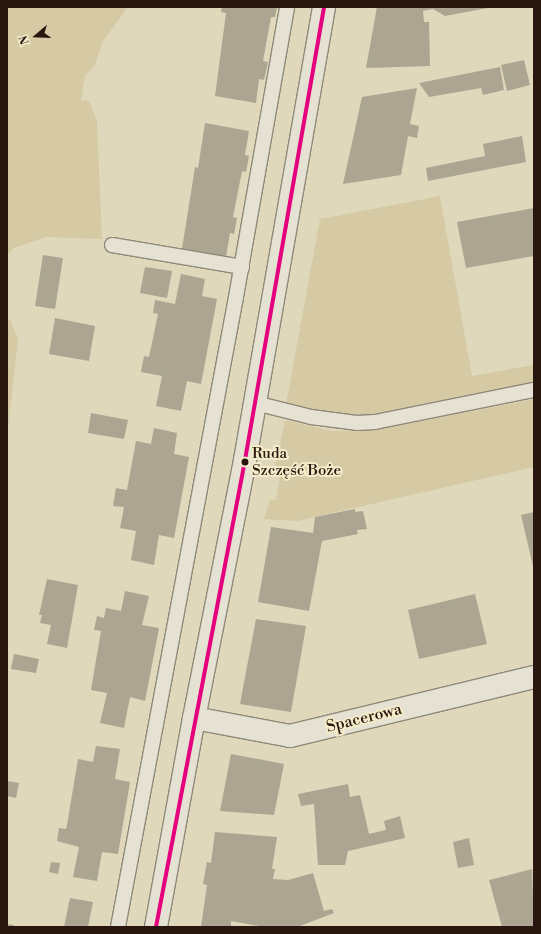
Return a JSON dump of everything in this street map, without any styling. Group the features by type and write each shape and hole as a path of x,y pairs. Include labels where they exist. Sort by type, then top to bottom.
{"street":[{"path":"156,927 194,718 255,403 324,7"},
{"name":"Spacerowa","path":"194,718 290,736 534,677"}],"lane":[{"path":"118,927 242,267 287,7"},
{"path":"112,245 242,267"},
{"path":"255,403 311,417 357,423 375,422 534,390"}],"shaded area":[{"path":"7,7 128,7 102,43 95,65 85,76 81,100 89,101 97,121 102,239 46,237 14,248 7,255"},
{"path":"440,196 472,376 534,365 534,382 372,415 350,417 286,404 320,219"},
{"path":"7,318 11,321 18,340 7,439"},
{"path":"534,399 534,467 297,521 264,519 270,499 276,500 281,472 274,471 285,420 331,431 375,430"}],"building":[{"path":"222,7 277,7 275,17 271,17 263,61 268,62 264,80 259,79 256,103 215,96 226,13 221,12"},
{"path":"377,7 488,8 445,16 433,9 423,11 424,22 429,22 430,66 366,68"},
{"path":"524,60 530,85 507,91 501,65"},
{"path":"500,67 504,90 483,95 481,88 429,97 419,83"},
{"path":"417,88 410,124 419,126 417,138 408,136 401,175 343,184 362,97"},
{"path":"205,123 249,131 245,155 249,156 246,172 242,171 233,217 237,218 234,234 230,233 226,257 182,249 195,167 198,168"},
{"path":"522,136 526,162 428,181 426,168 485,156 483,144"},
{"path":"534,208 534,256 466,268 457,222"},
{"path":"43,255 63,258 55,309 35,306"},
{"path":"145,267 172,271 167,298 140,293"},
{"path":"181,274 205,279 202,296 217,299 201,384 187,381 181,411 156,406 162,376 141,372 144,356 149,357 158,314 153,313 155,300 175,304"},
{"path":"55,318 95,326 89,361 49,354"},
{"path":"91,413 128,420 124,439 88,433"},
{"path":"154,428 177,433 174,454 189,457 174,538 159,535 154,565 131,560 136,531 120,528 124,507 113,506 116,488 127,490 136,441 151,444"},
{"path":"355,509 355,512 363,511 367,529 357,530 358,534 322,541 309,611 258,602 271,527 313,533 315,517"},
{"path":"534,512 534,566 533,566 521,515"},
{"path":"47,579 78,585 67,648 47,644 51,625 40,623 42,615 39,615"},
{"path":"125,591 149,596 142,625 159,628 145,701 130,697 124,728 100,723 107,693 91,690 101,631 94,630 97,616 104,618 106,608 121,611"},
{"path":"475,594 487,644 419,659 408,610"},
{"path":"256,619 306,626 291,712 240,704"},
{"path":"14,654 39,659 36,673 11,669"},
{"path":"96,746 120,749 115,779 130,782 118,854 102,852 97,881 73,877 79,847 57,841 59,828 66,829 78,759 93,762"},
{"path":"231,754 284,764 274,815 220,811"},
{"path":"7,781 19,783 16,798 7,796"},
{"path":"348,784 350,797 360,795 369,834 386,830 384,821 400,816 405,838 348,851 345,865 318,865 314,804 301,806 298,794"},
{"path":"215,832 277,837 272,869 275,869 273,879 288,880 313,873 324,911 332,909 334,913 297,927 265,927 231,921 231,927 201,927 207,885 203,884 207,862 211,863"},
{"path":"469,838 474,865 458,868 453,842"},
{"path":"51,862 60,863 58,874 49,872"},
{"path":"532,869 534,927 502,927 489,880"},
{"path":"70,898 93,902 88,927 64,927"},
{"path":"7,924 14,925 13,927 7,927"}],"transit line":[{"path":"156,927 245,460 324,7"}],"place":[{"name":"Ruda Szczęść Boże","path":"245,462"}]}
